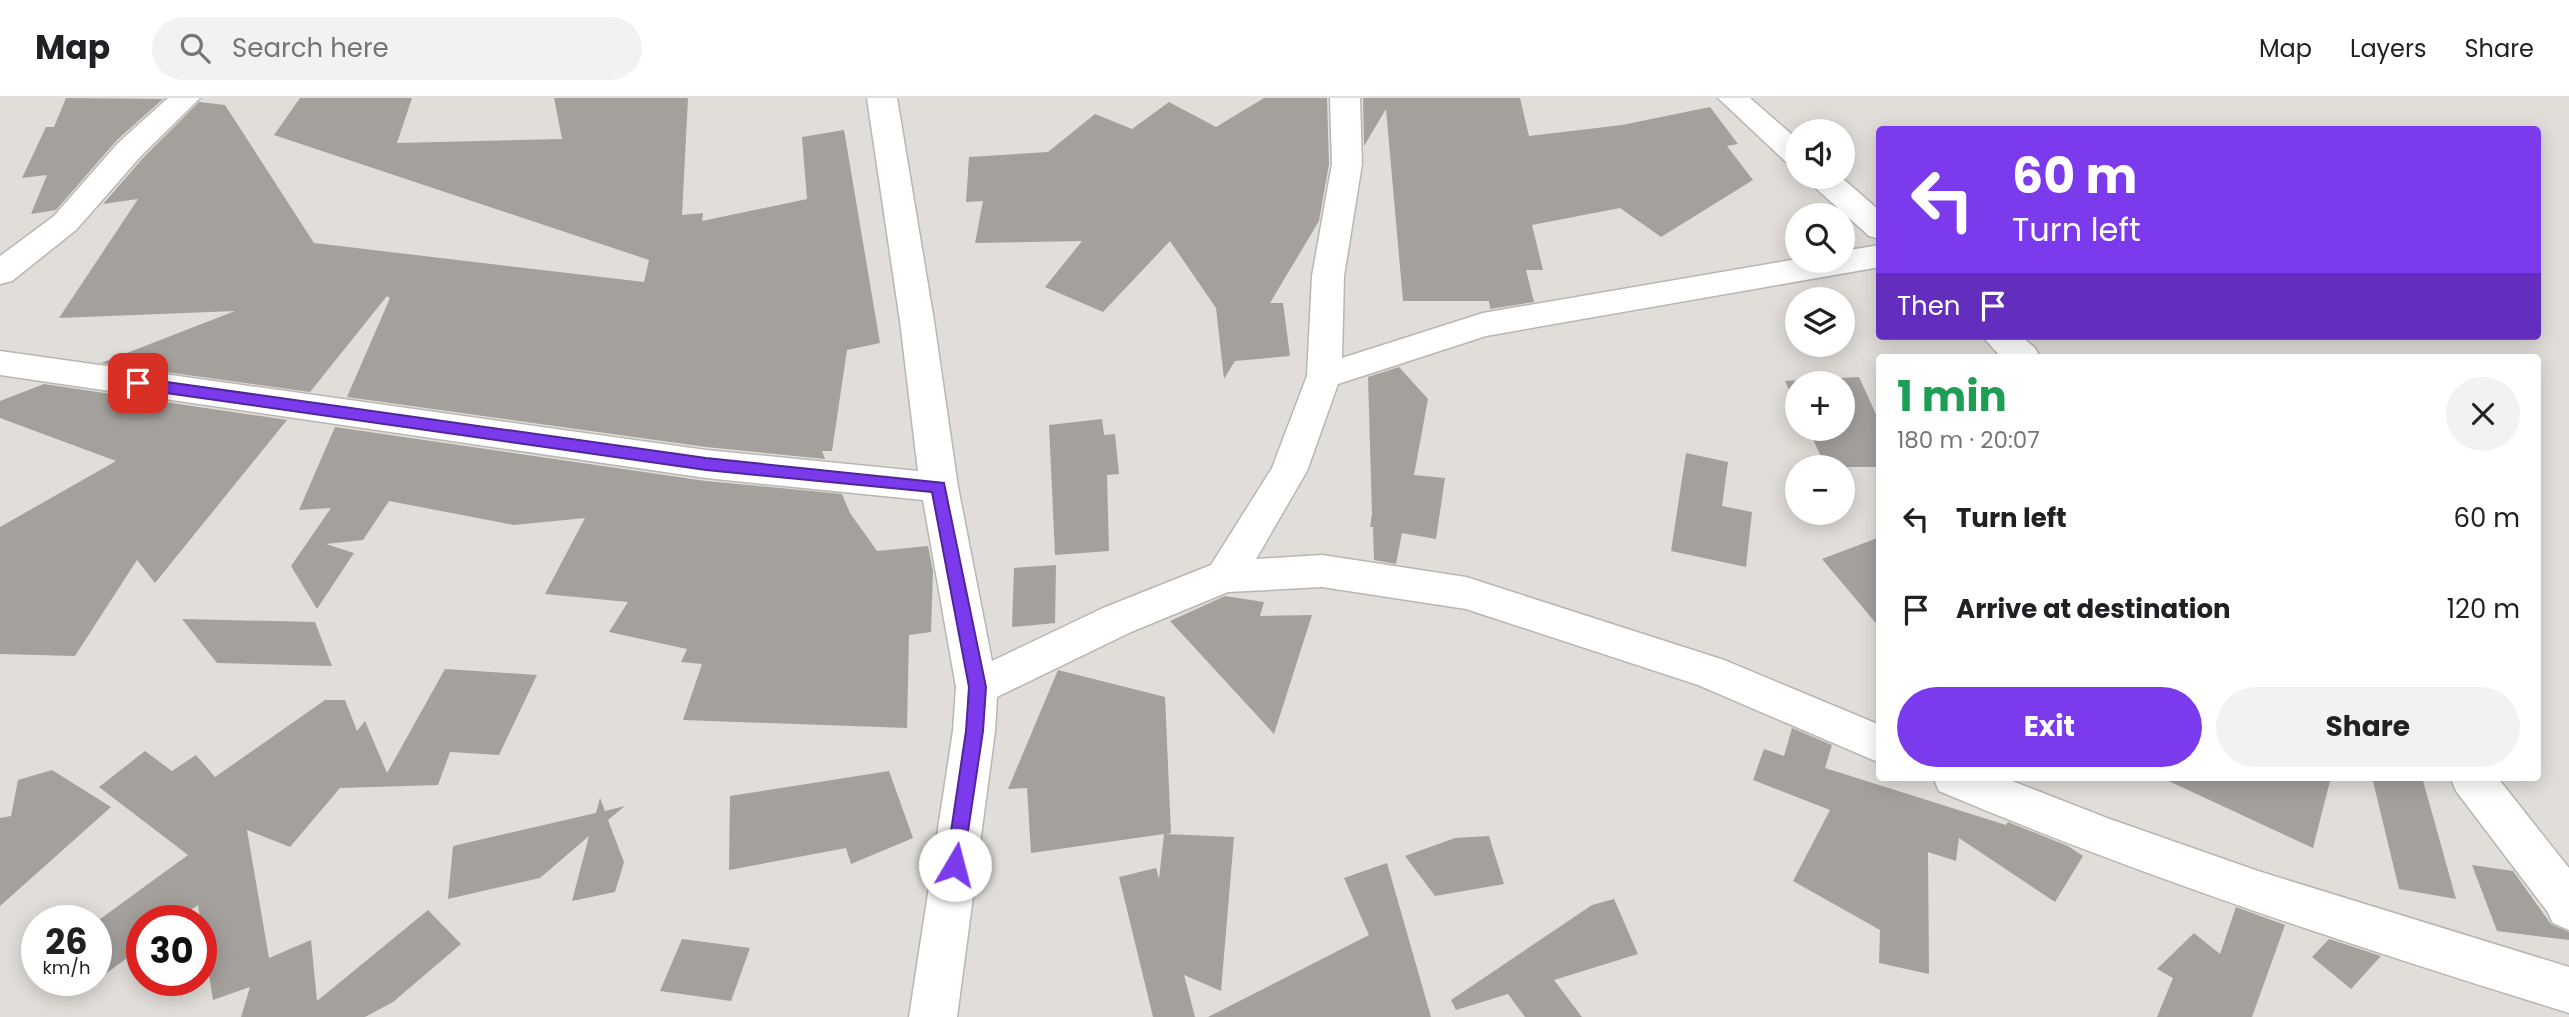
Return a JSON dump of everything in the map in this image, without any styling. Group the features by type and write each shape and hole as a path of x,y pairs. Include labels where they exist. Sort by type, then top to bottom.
{"street":[{"path":"0,274 65,223 130,149 185,98"},
{"path":"882,98 917,321 939,487 977,687 974,731 933,1017"},
{"path":"1225,576 1289,471 1324,376 1328,276 1347,164 1345,98"},
{"path":"1733,98 1785,144"},
{"path":"1835,189 1876,225"},
{"path":"1324,376 1483,325 1876,257"},
{"path":"2004,340 2020,354"},
{"path":"0,362 331,412 693,462 939,487"},
{"path":"977,687 1117,620 1225,576 1322,571 1466,593 1710,672 1876,743"},
{"path":"1964,781 2084,831 2399,939 2569,990"},
{"path":"2474,781 2563,896 2569,908"}],"building":[{"path":"66,98 163,99 117,140 56,210 31,214 47,175 22,178 46,127 54,127"},
{"path":"300,98 412,98 397,143 562,139 554,98 688,98 682,215 703,213 702,221 807,199 802,137 844,130 880,343 847,350 832,451 822,451 825,459 706,447 347,397 390,298 387,296 310,392 101,363 235,311 59,318 138,199 103,204 143,158 199,102 225,105 314,243 644,282 649,260 274,135"},
{"path":"1264,98 1327,98 1329,164 1319,221 1270,303 1283,303 1290,356 1235,361 1224,379 1216,308 1170,241 1103,312 1045,287 1082,241 975,243 983,201 966,202 969,157 1048,152 1095,114 1132,129 1169,102 1216,127"},
{"path":"1363,98 1520,98 1529,136 1622,125 1710,107 1738,144 1727,146 1753,180 1661,237 1620,208 1532,225 1543,270 1526,270 1534,302 1490,309 1489,301 1403,301 1386,109 1364,146"},
{"path":"1399,367 1428,399 1414,475 1445,478 1436,539 1402,533 1396,564 1374,560 1373,527 1370,527 1372,514 1368,377"},
{"path":"1855,377 1859,377 1876,414 1876,467 1855,467 1855,455 1820,455 1814,441 1855,441"},
{"path":"44,384 287,420 155,583 137,560 75,656 0,654 0,527 116,461 0,418 0,401"},
{"path":"1102,419 1104,435 1115,434 1119,474 1107,475 1109,551 1055,555 1049,425"},
{"path":"335,427 706,481 842,494 850,513 877,551 928,546 933,571 931,632 909,635 907,728 683,720 702,664 681,662 687,649 609,632 628,602 545,594 585,518 514,525 389,501 363,540 326,544 354,553 317,609 291,566 331,508 299,510"},
{"path":"1686,453 1728,462 1722,506 1752,512 1746,567 1671,551"},
{"path":"1876,539 1876,623 1822,559"},
{"path":"1056,565 1055,623 1012,627 1014,568"},
{"path":"1225,596 1264,602 1260,616 1312,615 1274,734 1170,621"},
{"path":"182,619 315,622 332,666 217,663"},
{"path":"445,669 537,675 499,755 450,752 438,785 340,788 290,847 247,830 269,958 311,940 317,1001 428,910 461,944 393,1002 365,1017 241,1017 250,987 213,1000 212,996 217,996 217,905 126,905 126,959 112,969 112,910 188,855 99,787 145,751 172,771 196,755 215,777 325,700 345,700 357,731 365,721 387,773"},
{"path":"1058,670 1165,697 1171,833 1166,834 1234,837 1221,991 1184,975 1195,1017 1153,1017 1119,877 1156,868 1159,879 1164,834 1031,853 1027,788 1008,789"},
{"path":"1792,728 1832,745 1825,768 2006,825 2008,822 2068,846 2083,856 2055,902 1959,838 1956,861 1928,852 1929,974 1879,963 1880,930 1793,881 1830,810 1753,780 1764,749 1784,756"},
{"path":"52,770 111,807 0,906 0,818 11,816 18,780"},
{"path":"889,771 913,838 851,864 846,848 729,870 730,796"},
{"path":"2169,781 2330,781 2313,848"},
{"path":"2373,781 2423,781 2456,899 2399,889"},
{"path":"600,798 605,811 625,806 608,820 624,862 615,892 572,901 589,836 540,878 448,899 453,846 596,813"},
{"path":"1489,836 1504,884 1435,896 1405,856 1455,838"},
{"path":"1387,863 1431,1017 1208,1017 1369,935 1344,878"},
{"path":"2472,865 2513,871 2551,924 2569,932 2569,940 2497,931"},
{"path":"1614,899 1638,954 1554,980 1582,1017 1525,1017 1508,994 1456,1010 1451,1000 1592,905"},
{"path":"2236,907 2285,925 2252,1017 2157,1017 2173,978 2157,969 2194,933 2220,954"},
{"path":"682,939 750,948 731,1001 660,991"},
{"path":"2329,939 2381,956 2351,989 2312,957"}],"route":[{"path":"138,383 706,464 939,487 977,687 974,731 955,865"}]}
